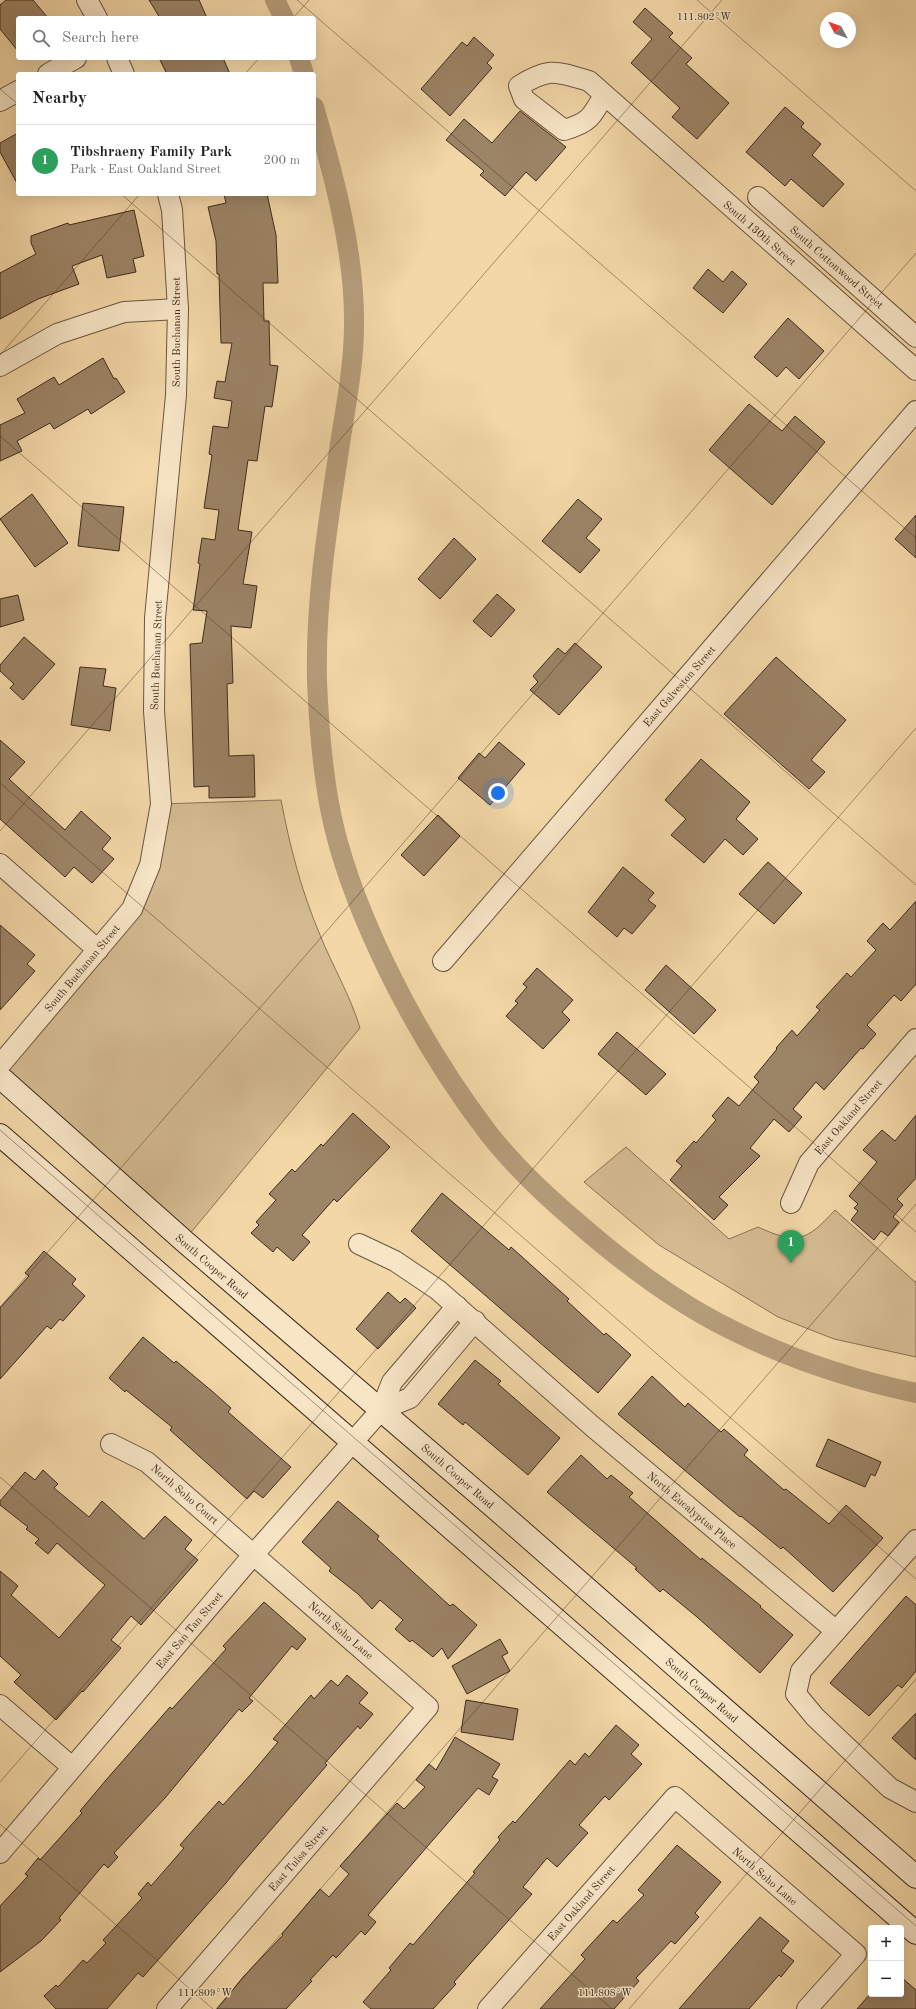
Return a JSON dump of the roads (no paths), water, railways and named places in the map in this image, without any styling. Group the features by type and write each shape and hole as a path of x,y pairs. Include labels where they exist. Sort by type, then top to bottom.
{"main road":[{"name":"South Cooper Road","path":"0,1077 184,1241 381,1410 916,1877"},
{"path":"0,1135 916,1933"}],"street":[{"path":"87,0 96,16"},
{"path":"52,72 72,60"},
{"path":"118,60 123,72"},
{"path":"0,101 16,92"},
{"name":"South 130th Street","path":"604,95 916,370"},
{"name":"South Buchanan Street","path":"0,1065 132,909 150,865 161,804 154,711 156,618 176,395 178,309 172,210 168,196"},
{"name":"South Cottonwood Street","path":"758,197 916,337"},
{"path":"0,366 57,334 124,312 178,309"},
{"name":"East Galveston Street","path":"443,961 916,410"},
{"path":"0,864 98,950"},
{"name":"East Oakland Street","path":"791,1203 809,1164 916,1038"},
{"name":"North Eucalyptus Place","path":"359,1244 395,1261 438,1290 475,1321 592,1426 836,1631"},
{"name":"East San Tan Street","path":"0,1854 72,1767 254,1554 381,1410 392,1382 457,1306"},
{"name":"East San Tan Street","path":"381,1410 410,1398 475,1321"},
{"name":"North Soho Court","path":"111,1444 147,1462 254,1554"},
{"path":"916,1540 801,1671 796,1694 815,1717 890,1788 916,1802"},
{"name":"North Soho Lane","path":"254,1554 428,1707"},
{"path":"0,1705 72,1767"},
{"name":"East Tulsa Street","path":"167,2009 428,1707"},
{"name":"East Oakland Street","path":"488,2009 675,1797"},
{"name":"North Soho Lane","path":"675,1797 856,1954 807,2009"}],"waterway":[{"path":"275,0 283,16"},
{"path":"300,60 303,72"},
{"path":"316,114 342,215 351,270 354,325 351,370 335,473 320,591 317,651 320,737 327,794 345,867 358,903 381,955 411,1014 435,1055 489,1134 510,1158 555,1203 615,1254 634,1269 694,1310 779,1352 870,1382 916,1393"}],"place":[{"name":"Tibshraeny Family Park","path":"791,1263"}]}
